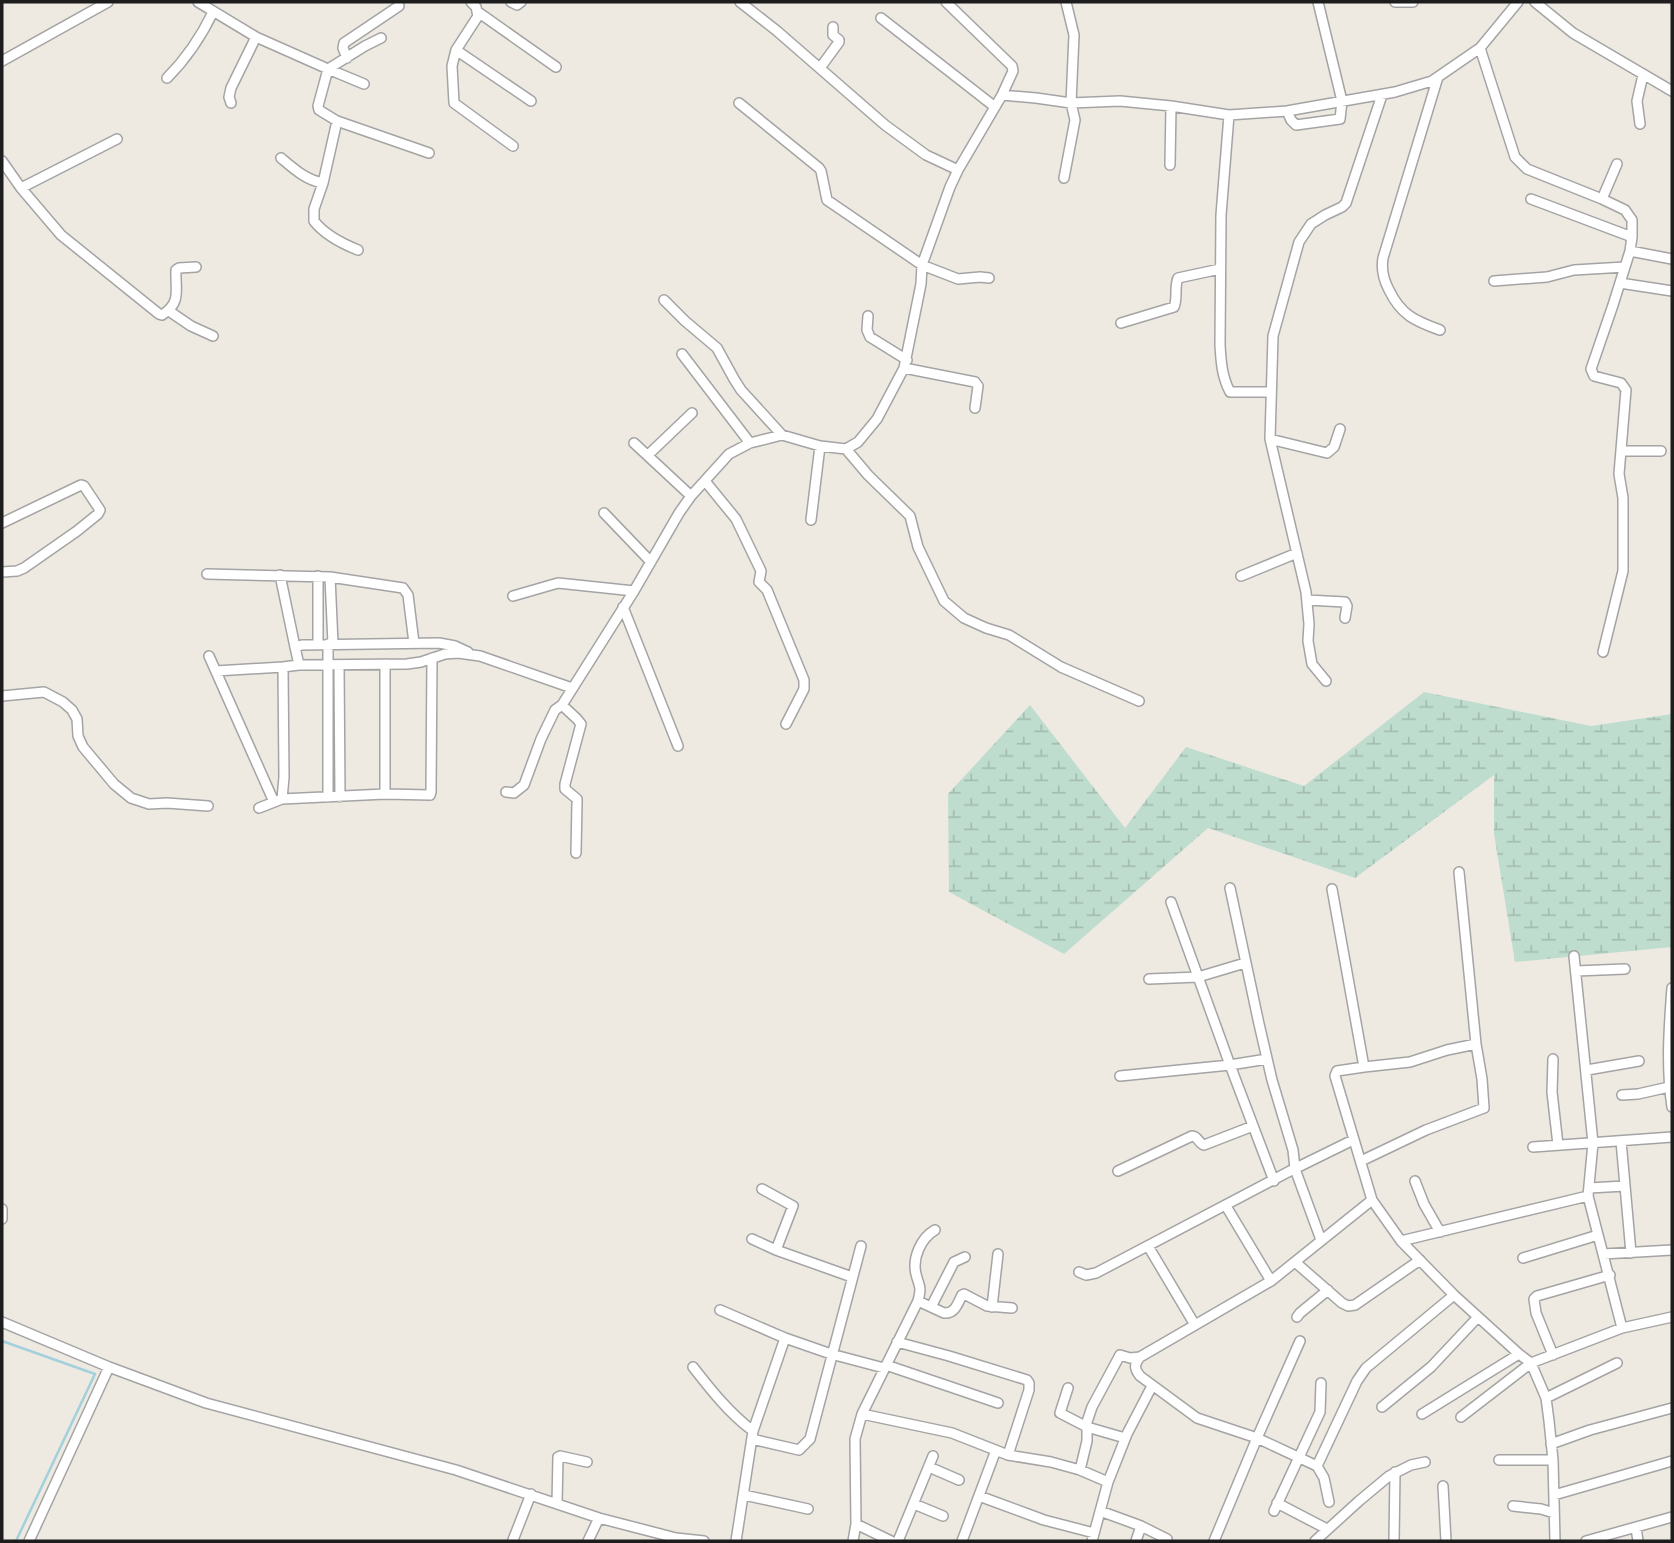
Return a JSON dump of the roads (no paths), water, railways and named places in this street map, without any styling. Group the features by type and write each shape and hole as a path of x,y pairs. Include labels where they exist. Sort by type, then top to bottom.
{"street":[{"path":"2,61 108,2"},
{"path":"198,2 256,37 363,85"},
{"path":"471,2 478,12 556,67"},
{"path":"511,2 517,5 521,2"},
{"path":"740,2 886,125 926,155 958,170"},
{"path":"506,792 514,793 524,785 555,710 562,705 634,591 679,513 729,454 750,443 782,435 820,446 846,449 858,442 877,419 905,364 921,284 922,265 950,187 1013,71 1012,66 946,2"},
{"path":"1064,178 1075,120 1071,103 1074,35 1066,2"},
{"path":"1287,111 1290,120 1296,125 1340,120 1342,101 1318,2"},
{"path":"1395,2 1413,2"},
{"path":"1002,95 1071,103 1120,101 1229,115 1287,111 1395,92 1432,81 1480,48 1518,2"},
{"path":"1535,2 1573,33 1672,90"},
{"path":"347,58 344,43 399,6"},
{"path":"167,78 188,55 213,12"},
{"path":"478,12 477,19 456,50 452,66 452,98 454,103 513,146"},
{"path":"881,18 995,107"},
{"path":"820,68 839,42 833,35 832,27"},
{"path":"231,103 231,88 256,37"},
{"path":"381,38 328,69 318,108 337,121 429,153"},
{"path":"1480,48 1515,157 1527,169 1625,210 1632,220 1630,251 1591,369 1594,376 1621,383 1626,390 1619,474 1623,498 1623,572 1603,652"},
{"path":"456,50 531,101"},
{"path":"1640,124 1637,101 1643,75"},
{"path":"1438,76 1381,268 1384,281 1398,307 1420,323 1440,330"},
{"path":"1326,681 1312,664 1308,641 1307,600 1270,439 1273,336 1299,242 1311,223 1338,210 1346,203 1382,94"},
{"path":"739,103 819,168 827,200 922,265 958,279 989,278"},
{"path":"1170,165 1171,106"},
{"path":"1229,115 1221,215 1220,345 1224,380 1230,393 1271,392"},
{"path":"337,121 323,183 314,209 314,220 319,228 358,250"},
{"path":"21,188 117,139"},
{"path":"281,158 296,172 323,183"},
{"path":"2,162 61,235 159,314 169,311 178,293 176,270 196,267"},
{"path":"1602,199 1617,164"},
{"path":"1531,199 1632,237"},
{"path":"1630,251 1672,259"},
{"path":"1494,281 1547,277 1574,270 1625,267"},
{"path":"1121,323 1174,307 1178,278 1220,269"},
{"path":"1620,283 1672,291"},
{"path":"664,300 718,348 741,390 782,435"},
{"path":"169,311 191,326 213,336"},
{"path":"868,316 867,330 870,337 905,364 975,382 978,386 975,408"},
{"path":"682,354 750,443"},
{"path":"648,455 692,412"},
{"path":"1270,439 1327,453 1334,447 1340,429"},
{"path":"634,443 691,496"},
{"path":"811,520 820,446"},
{"path":"846,449 867,475 910,516 918,547 944,601 964,618 1009,635 1061,667 1139,701"},
{"path":"1621,452 1661,452"},
{"path":"705,481 736,519 761,571 759,582 767,590 804,680 804,689 786,724"},
{"path":"2,523 81,485 100,510 77,531 24,568 2,572"},
{"path":"604,513 651,562"},
{"path":"1241,576 1297,553"},
{"path":"207,574 318,576 400,588 408,595 414,643"},
{"path":"280,575 299,665"},
{"path":"318,576 328,666 328,797"},
{"path":"327,644 330,577"},
{"path":"513,596 558,583 634,591"},
{"path":"1307,600 1345,602 1345,618"},
{"path":"623,607 678,746"},
{"path":"295,647 414,643 447,645 464,649 472,655"},
{"path":"385,794 392,644"},
{"path":"216,671 299,665 390,664 421,662 445,654 472,655 572,688"},
{"path":"209,656 278,800"},
{"path":"260,808 278,800 431,794 432,658"},
{"path":"339,665 340,797"},
{"path":"278,800 284,777 283,667"},
{"path":"2,696 44,692 63,702 77,719 78,736 83,747 114,784 131,798 149,804 208,806"},
{"path":"562,705 580,724 565,784 565,789 577,801 576,853"},
{"path":"1361,1161 1426,1130 1483,1109 1485,1105 1476,1044 1459,872"},
{"path":"1230,888 1267,1059 1293,1150 1295,1169 1321,1240"},
{"path":"1332,889 1364,1066"},
{"path":"1171,902 1274,1181"},
{"path":"1574,956 1592,1143 1589,1192 1622,1328"},
{"path":"1149,979 1198,976 1245,963"},
{"path":"1576,971 1625,969"},
{"path":"1672,988 1669,1026 1669,1087 1672,1107"},
{"path":"1476,1044 1410,1062 1337,1071 1335,1075 1372,1200 1401,1241 1454,1295 1531,1363 1546,1398 1553,1460 1555,1541"},
{"path":"1120,1076 1267,1059"},
{"path":"1553,1059 1552,1092 1558,1145"},
{"path":"1587,1070 1639,1060"},
{"path":"1622,1095 1669,1087"},
{"path":"1118,1171 1192,1136 1204,1145 1253,1126"},
{"path":"1533,1147 1672,1137"},
{"path":"1079,1272 1086,1275 1096,1273 1353,1140"},
{"path":"1621,1141 1631,1253"},
{"path":"1415,1181 1440,1232"},
{"path":"1401,1241 1589,1192 1625,1186"},
{"path":"762,1189 793,1206 776,1250"},
{"path":"1329,1502 1324,1478 1317,1466 1257,1438 1197,1418 1140,1376 1135,1364 1140,1357 1271,1281 1372,1200"},
{"path":"1226,1206 1271,1281"},
{"path":"2,1209 2,1219"},
{"path":"853,1541 856,1524 855,1439 862,1413 918,1300 921,1288 915,1271 916,1260 922,1241 935,1230"},
{"path":"1523,1258 1598,1235"},
{"path":"752,1239 852,1277"},
{"path":"693,1367 752,1435 791,1449 803,1448 810,1439 861,1246"},
{"path":"1148,1246 1195,1325"},
{"path":"1603,1254 1672,1250"},
{"path":"992,1307 998,1254"},
{"path":"931,1307 954,1262 965,1257"},
{"path":"1295,1262 1348,1306 1354,1305 1420,1260"},
{"path":"1553,1355 1536,1313 1534,1299 1609,1275"},
{"path":"1297,1317 1328,1290"},
{"path":"918,1300 948,1314 954,1310 964,1294 992,1307 1012,1308"},
{"path":"1317,1466 1357,1381 1366,1368 1454,1295"},
{"path":"720,1310 831,1354 885,1367 998,1403"},
{"path":"1382,1407 1431,1367 1478,1317"},
{"path":"1461,1417 1531,1363 1622,1328 1672,1317"},
{"path":"2,1322 109,1367 206,1403 456,1470 599,1518 676,1538 703,1541"},
{"path":"736,1541 752,1435 785,1338"},
{"path":"1214,1541 1300,1341"},
{"path":"897,1342 1027,1380 1029,1390 1009,1455"},
{"path":"1422,1414 1519,1354"},
{"path":"1080,1470 1092,1407 1117,1359 1120,1355 1140,1357"},
{"path":"1546,1398 1617,1363"},
{"path":"29,1541 109,1367"},
{"path":"1321,1383 1320,1412 1276,1507 1327,1529"},
{"path":"979,1496 1093,1537 1108,1482 1125,1438 1152,1386"},
{"path":"1068,1388 1060,1413 1087,1427 1125,1438"},
{"path":"1551,1444 1590,1430 1672,1408"},
{"path":"862,1413 952,1433 1009,1455 1051,1462 1108,1482"},
{"path":"962,1541 996,1450"},
{"path":"898,1541 933,1455"},
{"path":"557,1503 558,1457 587,1462"},
{"path":"1499,1460 1553,1460"},
{"path":"1554,1495 1672,1461"},
{"path":"1315,1541 1395,1472 1425,1462"},
{"path":"929,1467 959,1480"},
{"path":"1394,1541 1395,1472"},
{"path":"1443,1486 1446,1541"},
{"path":"513,1540 531,1494"},
{"path":"744,1495 808,1509"},
{"path":"914,1504 943,1516"},
{"path":"1513,1506 1554,1513"},
{"path":"1100,1511 1167,1539"},
{"path":"1586,1541 1672,1517"},
{"path":"588,1541 599,1518"},
{"path":"856,1524 891,1541"},
{"path":"1136,1541 1141,1526"},
{"path":"1636,1528 1638,1541"}],"waterway":[{"path":"2,1341 95,1374 16,1541"}]}
